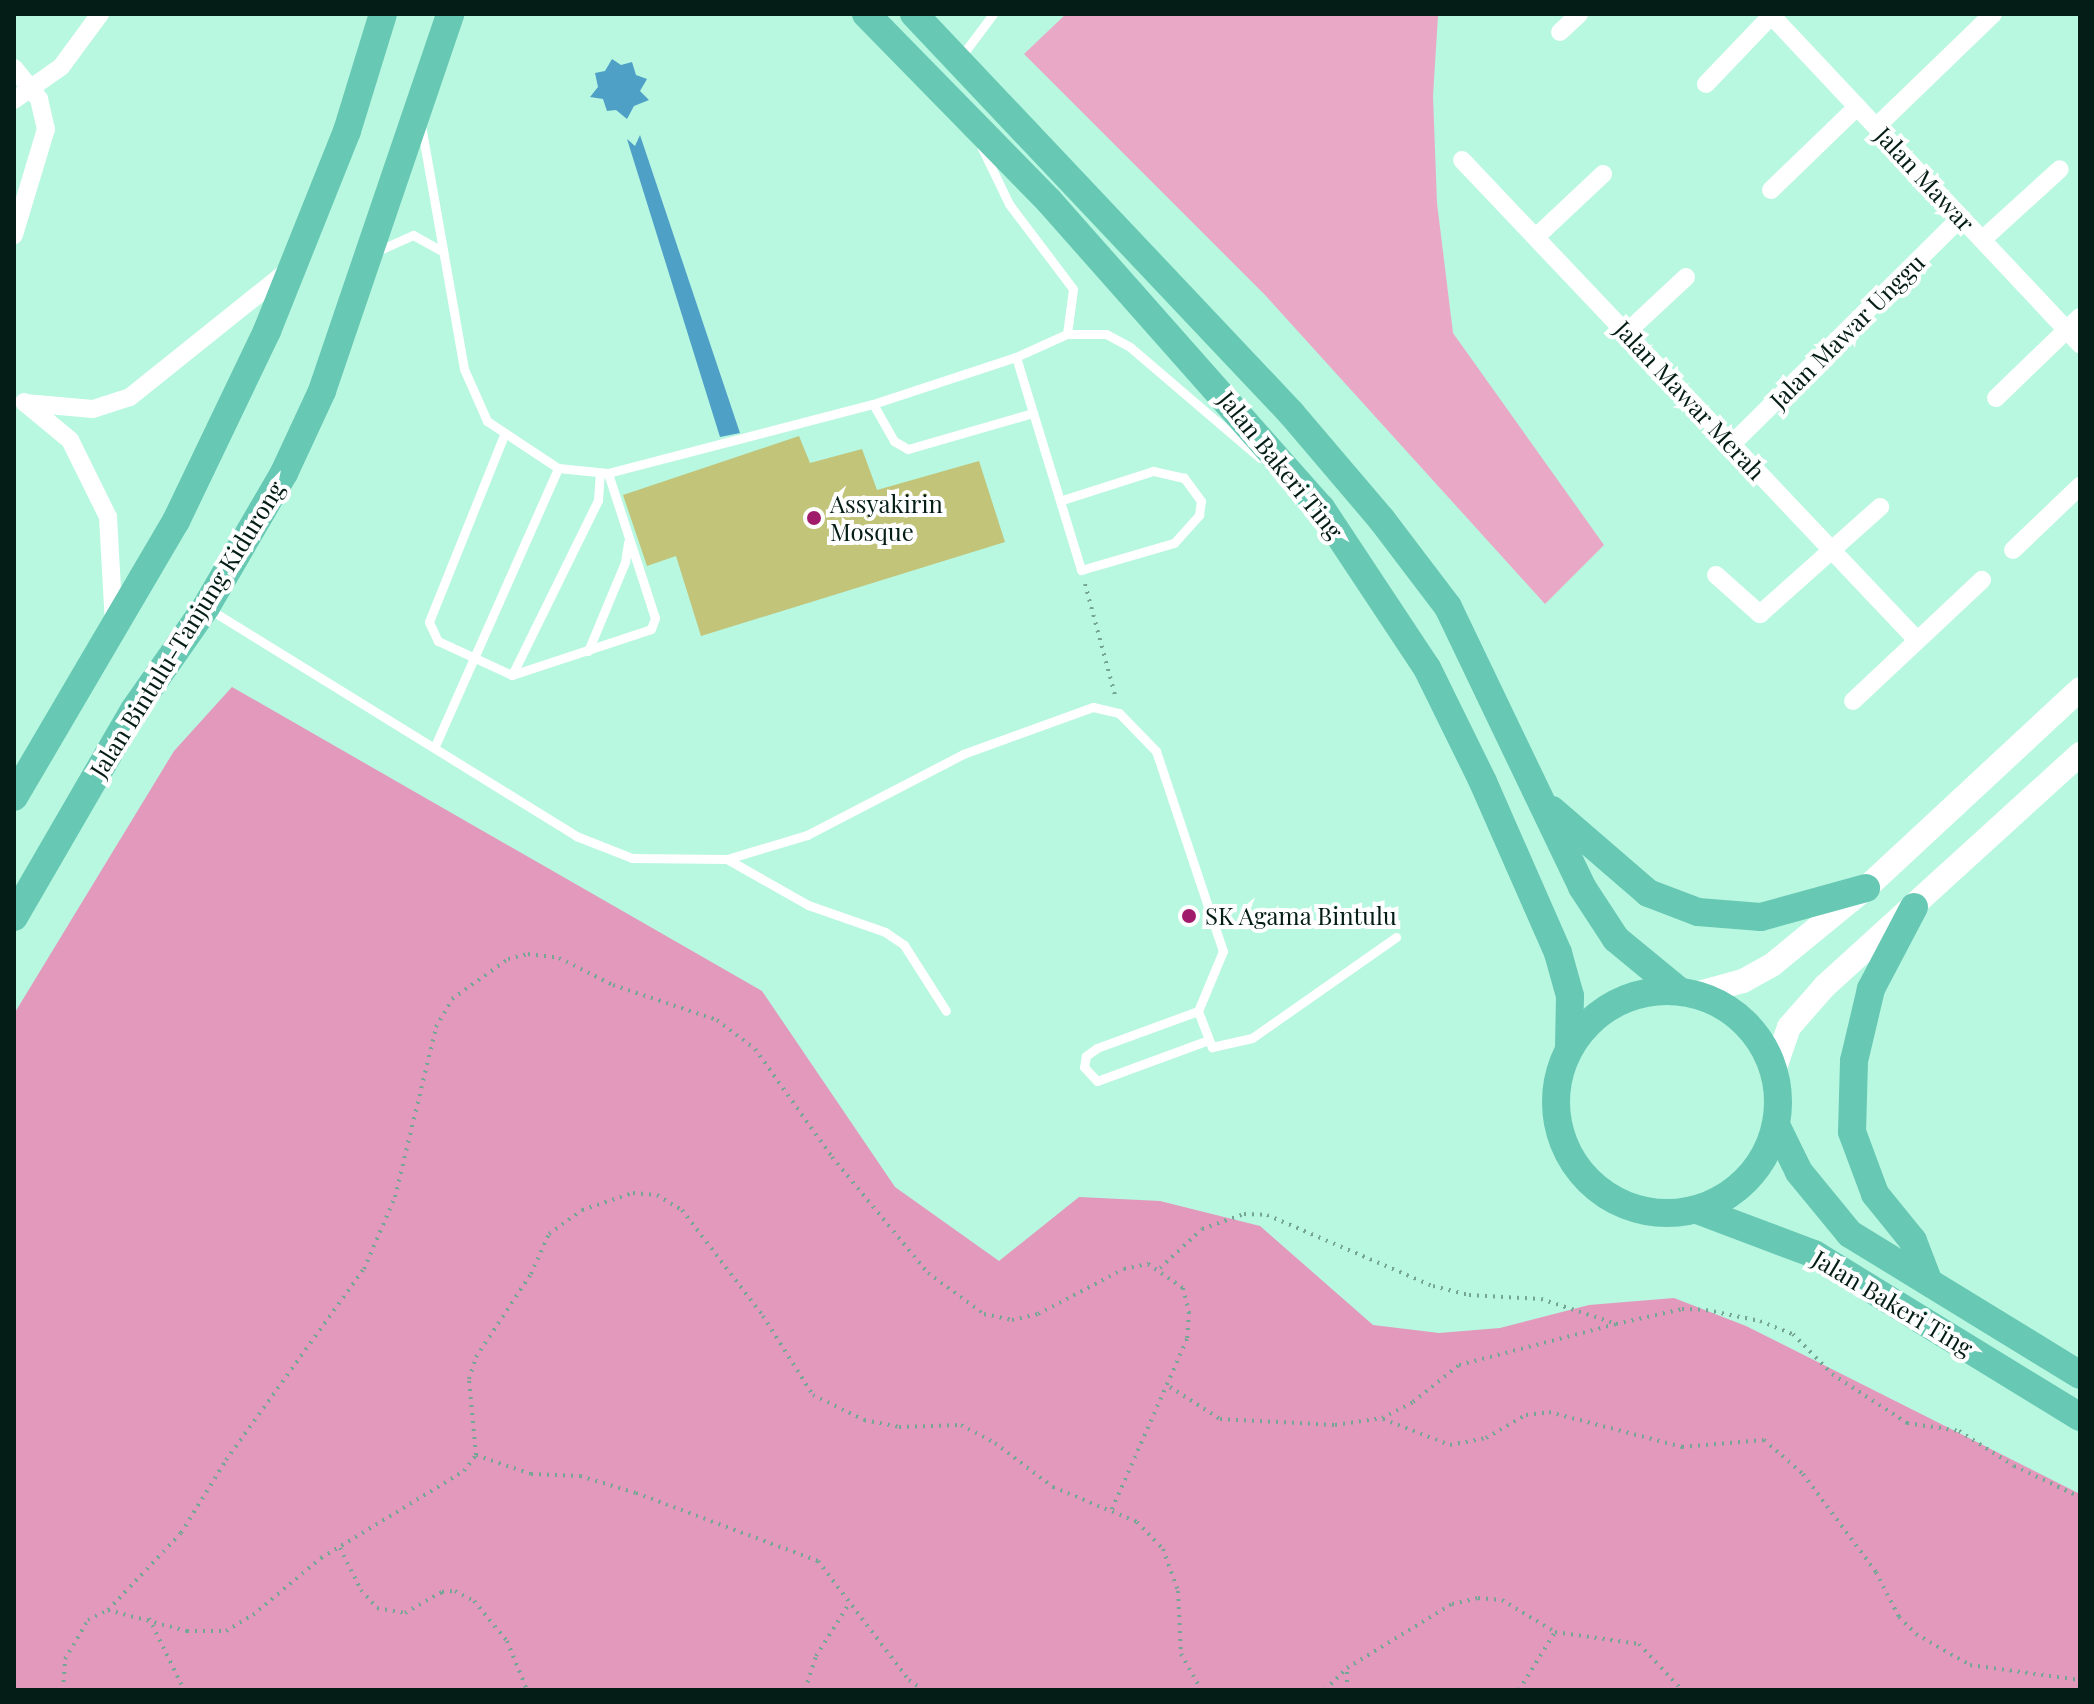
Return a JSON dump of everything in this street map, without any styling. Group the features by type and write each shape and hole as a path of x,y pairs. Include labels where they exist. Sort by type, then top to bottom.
{"main road":[{"path":"14,797 176,521 293,266 347,131 383,14"},
{"name":"Jalan Bintulu-Tanjung Kidurong","path":"14,917 134,710 206,607 284,473 315,405 450,14"},
{"name":"Jalan Bakeri Ting","path":"866,14 966,113 1321,508 1427,668 1483,782 1558,953 1570,996 1569,1048"},
{"name":"Jalan Bakeri Ting","path":"914,14 960,58 1291,413 1382,520 1448,607 1582,887 1616,939 1687,993"},
{"path":"2080,689 1866,888 1772,965 1743,981 1687,993 1646,992 1615,1003 1588,1022 1569,1048 1557,1084 1557,1121 1569,1156 1592,1185 1624,1205 1648,1211 1697,1210 1725,1198 1749,1179 1766,1154 1776,1125 1774,1071 1789,1027 1816,996 2080,754"},
{"path":"1543,801 1648,893 1698,912 1761,917 1866,888"},
{"path":"1914,907 1871,989 1854,1061 1852,1132 1875,1194 1913,1241 1927,1277"},
{"path":"1687,993 1744,1022 1774,1071"},
{"name":"Jalan Bakeri Ting","path":"1776,1125 1799,1172 1828,1212 1850,1234 1927,1277 2080,1375"},
{"name":"Jalan Bakeri Ting","path":"1697,1210 1814,1254 2080,1417"}],"street":[{"path":"14,100 61,67 100,14"},
{"path":"1560,32 1579,14"},
{"path":"1706,84 1771,14"},
{"name":"Jalan Mawar","path":"1771,14 1982,240 2073,323 2080,344"},
{"path":"1876,127 1993,14"},
{"path":"14,68 32,89 45,112 46,129 14,235"},
{"path":"1771,190 1857,107"},
{"name":"Jalan Mawar Merah","path":"1462,160 1917,640"},
{"path":"1982,240 2060,169"},
{"path":"1536,237 1603,174"},
{"name":"Jalan Mawar Unggu","path":"1732,444 1961,217"},
{"path":"19,400 93,409 130,397 293,266"},
{"path":"1626,333 1686,277"},
{"path":"1996,398 2073,323"},
{"path":"19,400 70,440 108,517 114,626"},
{"path":"2013,550 2080,486"},
{"path":"1716,575 1760,614 1880,507"},
{"path":"1853,701 1982,580"}],"lane":[{"path":"960,58 993,14"},
{"path":"417,106 440,250 464,369 487,421 558,468 604,473 873,404 1016,357 1067,334 1106,334 1130,347 1321,508"},
{"path":"966,113 1009,204 1073,289 1067,334"},
{"path":"365,256 413,235 440,250"},
{"path":"1016,357 1081,570 1174,543 1199,515 1201,501 1184,478 1161,471 1062,500"},
{"path":"873,404 894,441 908,449 1033,413"},
{"path":"504,435 429,622 438,641 512,675 641,635 655,618 604,473"},
{"path":"435,746 558,468"},
{"path":"512,675 598,500 604,473"},
{"path":"588,651 625,562 629,538"},
{"path":"206,607 576,836 632,858 727,859 807,835 963,754 1093,707 1119,713 1156,751 1223,951 1198,1011 1206,1041"},
{"path":"727,859 808,905 885,932 904,945 946,1011"},
{"path":"1198,1011 1097,1048 1086,1056 1084,1067 1097,1081 1206,1041 1229,1047 1252,1038 1396,937"}],"path":[{"path":"1081,570 1119,713"},
{"path":"63,1690 73,1639 88,1620 108,1610 181,1533 226,1460 364,1269 395,1197 436,1027 466,984 508,959 528,954 559,958 613,985 717,1020 755,1049 832,1157 928,1273 984,1314 1012,1320 1038,1314 1124,1269 1160,1268 1202,1229 1244,1214 1267,1215 1433,1286 1469,1295 1541,1299 1616,1324"},
{"path":"108,1610 149,1618 187,1631 226,1631 340,1548 464,1471 476,1455 469,1379 531,1274 549,1234 582,1210 633,1193 657,1195 691,1222 763,1316 797,1377 813,1395 864,1420 899,1427 961,1425 995,1443 1053,1487 1137,1522 1163,1549 1178,1591 1181,1654 1201,1690"},
{"path":"1111,1511 1169,1386 1187,1339 1189,1312 1183,1288 1160,1268"},
{"path":"1169,1386 1220,1419 1335,1425 1382,1418 1413,1402 1459,1365 1682,1309 1760,1321 1793,1334 1832,1374 1907,1423 1959,1431 2014,1466 2080,1497"},
{"path":"1382,1418 1450,1445 1486,1438 1526,1415 1549,1412 1682,1447 1764,1440 1803,1474 1843,1534 1876,1572 1899,1617 1916,1634 1970,1665 2080,1680"},
{"path":"476,1455 531,1474 580,1476 636,1493 818,1561 909,1680 923,1690"},
{"path":"340,1548 361,1590 377,1608 405,1613 442,1592 455,1591 474,1601 507,1641 527,1690"},
{"path":"1325,1690 1347,1668 1452,1604 1478,1598 1502,1600 1555,1632 1639,1644 1682,1690"},
{"path":"805,1690 816,1656 850,1603"},
{"path":"149,1618 184,1690"},
{"path":"1519,1690 1555,1632"},
{"path":"1347,1668 1347,1690"}],"shaded area":[{"path":"1066,14 1438,16 1433,96 1437,203 1453,333 1604,545 1545,604 1265,295 1024,54"},
{"path":"232,687 762,991 895,1187 999,1261 1079,1197 1160,1201 1260,1226 1373,1325 1439,1333 1500,1328 1589,1305 1674,1298 1746,1326 2080,1494 2080,1690 14,1690 14,1014 174,751"}],"water":[{"path":"612,59 621,65 632,62 636,75 647,79 640,91 649,100 634,106 627,119 616,110 607,111 603,99 590,97 598,87 595,73 605,71"},
{"path":"640,135 740,433 720,437 627,139 635,146"}],"building":[{"name":"Assyakirin Mosque","path":"799,436 810,463 862,449 877,490 979,461 1005,542 701,636 676,556 647,566 623,495"}],"place":[{"name":"Assyakirin Mosque","path":"814,518"},
{"name":"SK Agama Bintulu","path":"1189,916"}]}
